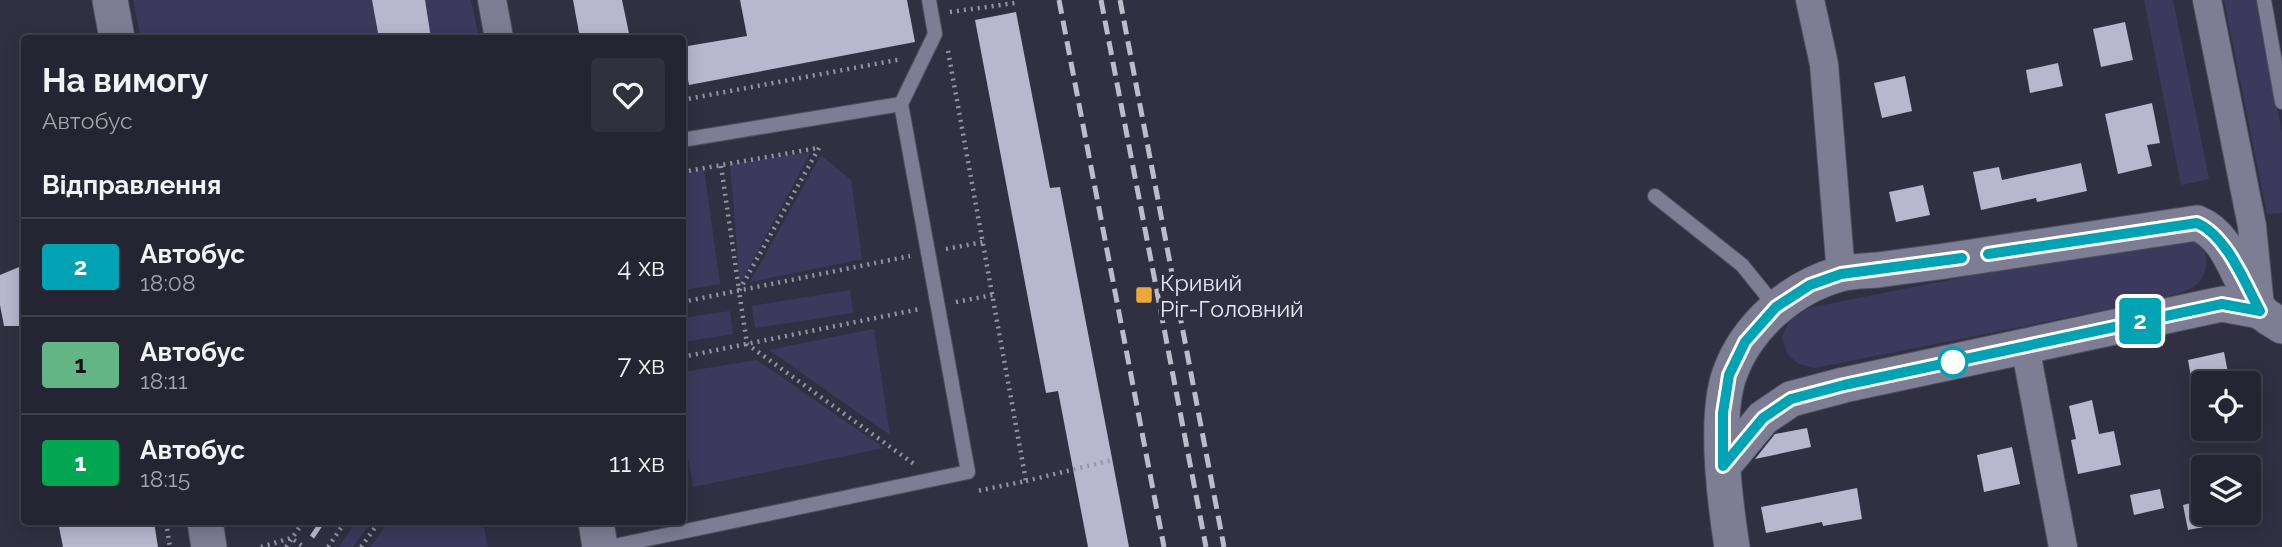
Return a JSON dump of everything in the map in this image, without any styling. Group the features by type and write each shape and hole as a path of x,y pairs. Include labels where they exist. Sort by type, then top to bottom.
{"street":[{"path":"110,0 116,35"},
{"path":"492,0 498,35"},
{"path":"1811,0 1824,64 1841,274"},
{"path":"2207,0 2271,319"},
{"path":"1732,547 1725,505 1723,466 1723,413 1729,375 1745,342 1776,307 1810,285 1841,274 2197,223 2208,228 2221,242 2271,319"},
{"path":"1723,466 1763,418 1791,399 1844,385 2222,304 2271,319"},
{"path":"2025,346 2063,547"},
{"path":"205,525 209,547"},
{"path":"596,525 600,547"}],"lane":[{"path":"609,547 968,472 901,104 935,34 929,0"},
{"path":"2264,0 2282,102"},
{"path":"686,139 901,104"},
{"path":"1655,196 1742,265 1776,307"}],"path":[{"path":"944,13 1015,3"},
{"path":"947,38 1026,481"},
{"path":"686,99 949,51"},
{"path":"686,171 819,148 739,291"},
{"path":"721,166 747,344 958,495 1112,460"},
{"path":"686,301 983,242"},
{"path":"686,357 993,295"},
{"path":"166,525 170,547"},
{"path":"285,547 301,525"},
{"path":"328,547 343,525"},
{"path":"361,547 377,525"},
{"path":"261,547 291,538"},
{"path":"291,538 304,547"}],"shaded area":[{"path":"133,0 471,0 478,35 140,35"},
{"path":"2144,0 2173,0 2209,179 2181,185"},
{"path":"2224,0 2256,0 2282,133 2282,213 2267,214"},
{"path":"811,152 740,284 730,164"},
{"path":"821,155 851,180 862,259 750,282"},
{"path":"704,169 720,284 686,290 686,172"},
{"path":"2160,238 2194,241 2200,244 2206,255 2206,268 2201,280 2186,290 2165,298 1815,368 1798,364 1787,353 1782,337 1789,321 1808,308"},
{"path":"850,290 853,313 755,328 752,306"},
{"path":"730,311 733,334 686,342 686,318"},
{"path":"874,329 890,435 769,350"},
{"path":"757,360 884,448 693,487 686,445 686,372"},
{"path":"354,525 369,525 353,547 339,547"},
{"path":"387,525 484,525 488,547 370,547"}],"building":[{"path":"372,0 425,0 431,35 378,35"},
{"path":"573,0 622,0 629,35 579,35"},
{"path":"740,0 907,0 915,42 689,85 686,46 747,36"},
{"path":"1016,12 1050,188 1060,187 1129,547 1088,547 1058,391 1046,393 975,20"},
{"path":"2125,22 2133,60 2101,67 2093,29"},
{"path":"2058,63 2063,86 2030,93 2026,70"},
{"path":"1905,76 1912,111 1882,118 1874,83"},
{"path":"2152,103 2160,143 2147,145 2152,166 2118,174 2105,114"},
{"path":"2081,163 2087,191 2037,202 2036,198 1981,210 1973,172 1999,167 2002,180"},
{"path":"1923,185 1930,215 1896,222 1889,192"},
{"path":"21,266 21,326 4,326 0,305 0,275"},
{"path":"2224,352 2228,371 2191,371 2191,377 2188,360"},
{"path":"2092,400 2099,434 2114,431 2121,465 2078,474 2071,440 2076,439 2069,406"},
{"path":"1807,428 1811,447 1755,459 1775,434"},
{"path":"2012,447 2020,484 1984,492 1977,455"},
{"path":"1857,488 1862,519 1823,526 1822,522 1766,533 1761,507"},
{"path":"2160,489 2164,508 2134,515 2130,495"},
{"path":"2191,503 2191,525 2209,526 2188,530 2183,505"},
{"path":"59,525 154,525 158,547 63,547"}],"railway":[{"path":"1059,0 1164,547"},
{"path":"1101,0 1206,547"},
{"path":"1120,0 1224,547"},
{"path":"312,537 320,525"}],"bus line":[{"name":"2","path":"1962,258 1841,274 1810,285 1776,307 1745,342 1729,375 1723,413 1723,466 1763,418 1791,399 1844,385 2222,304 2260,311 2221,242 2208,228 2197,223 1988,254"}],"place":[{"name":"Кривий Ріг-Головний","path":"1144,295"}]}
